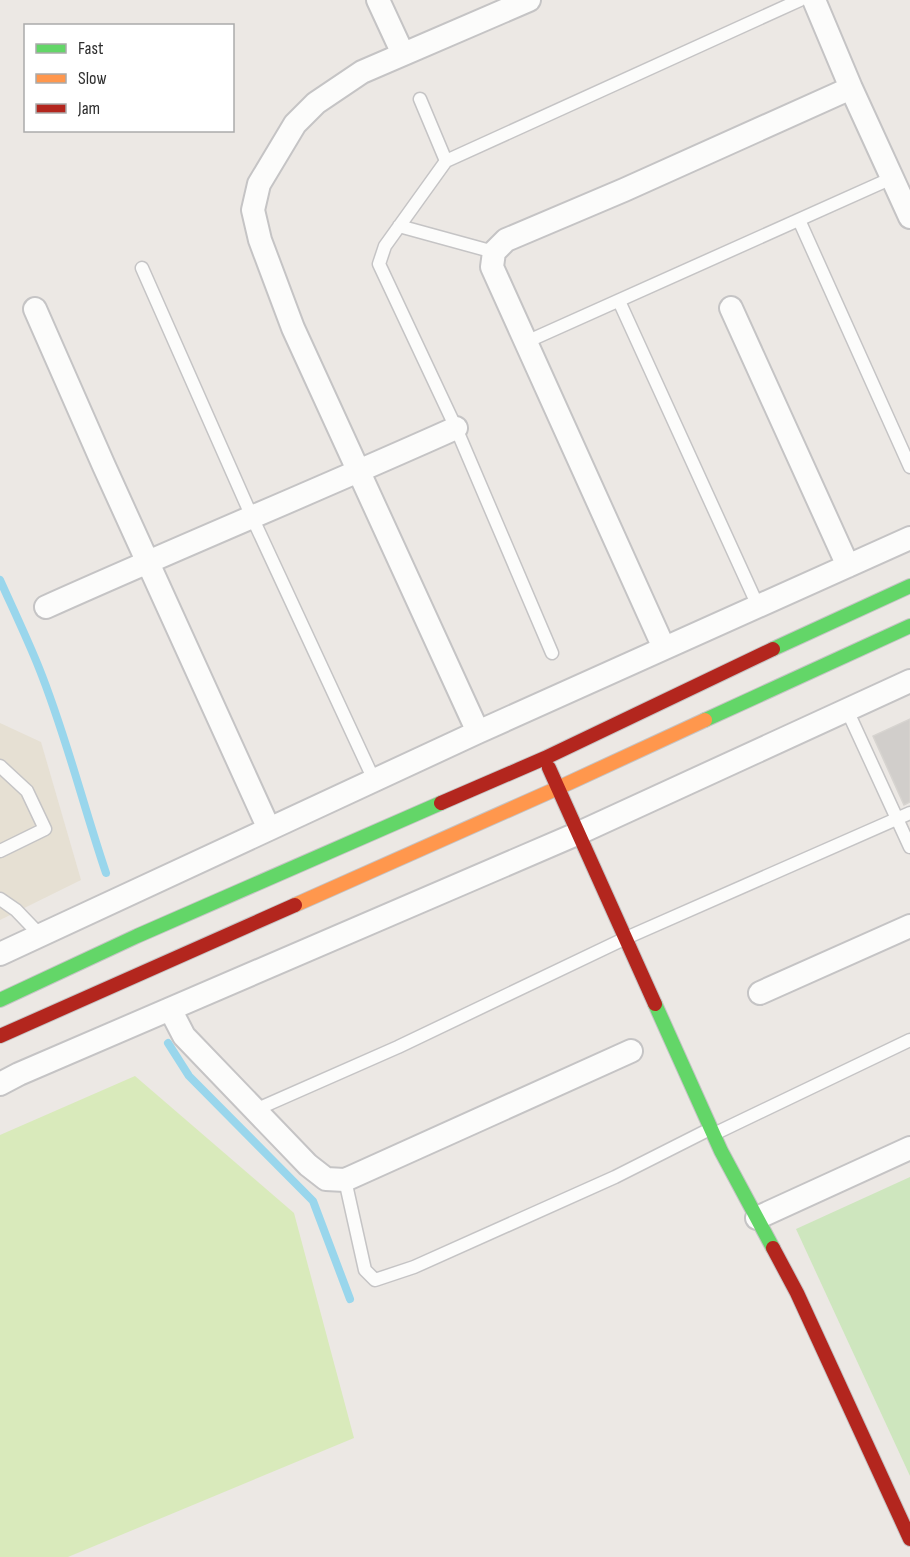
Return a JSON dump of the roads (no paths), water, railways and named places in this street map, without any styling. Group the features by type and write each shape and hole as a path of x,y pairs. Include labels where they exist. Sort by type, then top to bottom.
{"street":[{"path":"378,0 403,54"},
{"path":"478,732 293,328 260,240 253,210 259,184 295,124 316,103 362,72 529,0"},
{"path":"814,0 910,217"},
{"path":"664,648 492,267 494,252 506,240 624,190 851,88"},
{"path":"731,308 848,566"},
{"path":"35,309 269,829"},
{"path":"46,607 456,428"},
{"path":"0,954 478,732 910,538"},
{"path":"0,1000 212,903 545,758 910,586"},
{"path":"0,1036 558,788 910,626"},
{"path":"0,1084 579,833 910,681"},
{"path":"545,758 712,1132 797,1293 910,1539"},
{"path":"760,993 910,926"},
{"path":"170,1009 184,1036 308,1165 326,1179 345,1180 631,1051"},
{"path":"757,1218 910,1148"}],"lane":[{"path":"552,653 456,428 379,264 385,246 446,161 800,0"},
{"path":"420,99 446,161"},
{"path":"526,342 892,178"},
{"path":"799,220 910,466"},
{"path":"399,226 494,252"},
{"path":"142,268 252,517 374,780"},
{"path":"619,301 759,606"},
{"path":"847,710 910,847"},
{"path":"0,765 27,791 45,829 0,851"},
{"path":"255,1110 398,1047 626,938 910,813"},
{"path":"0,899 16,910 40,935"},
{"path":"345,1180 365,1270 375,1280 414,1267 604,1182 910,1040"}],"waterway":[{"path":"0,580 49,693 106,873"},
{"path":"168,1043 189,1076 313,1201 350,1299"}]}
